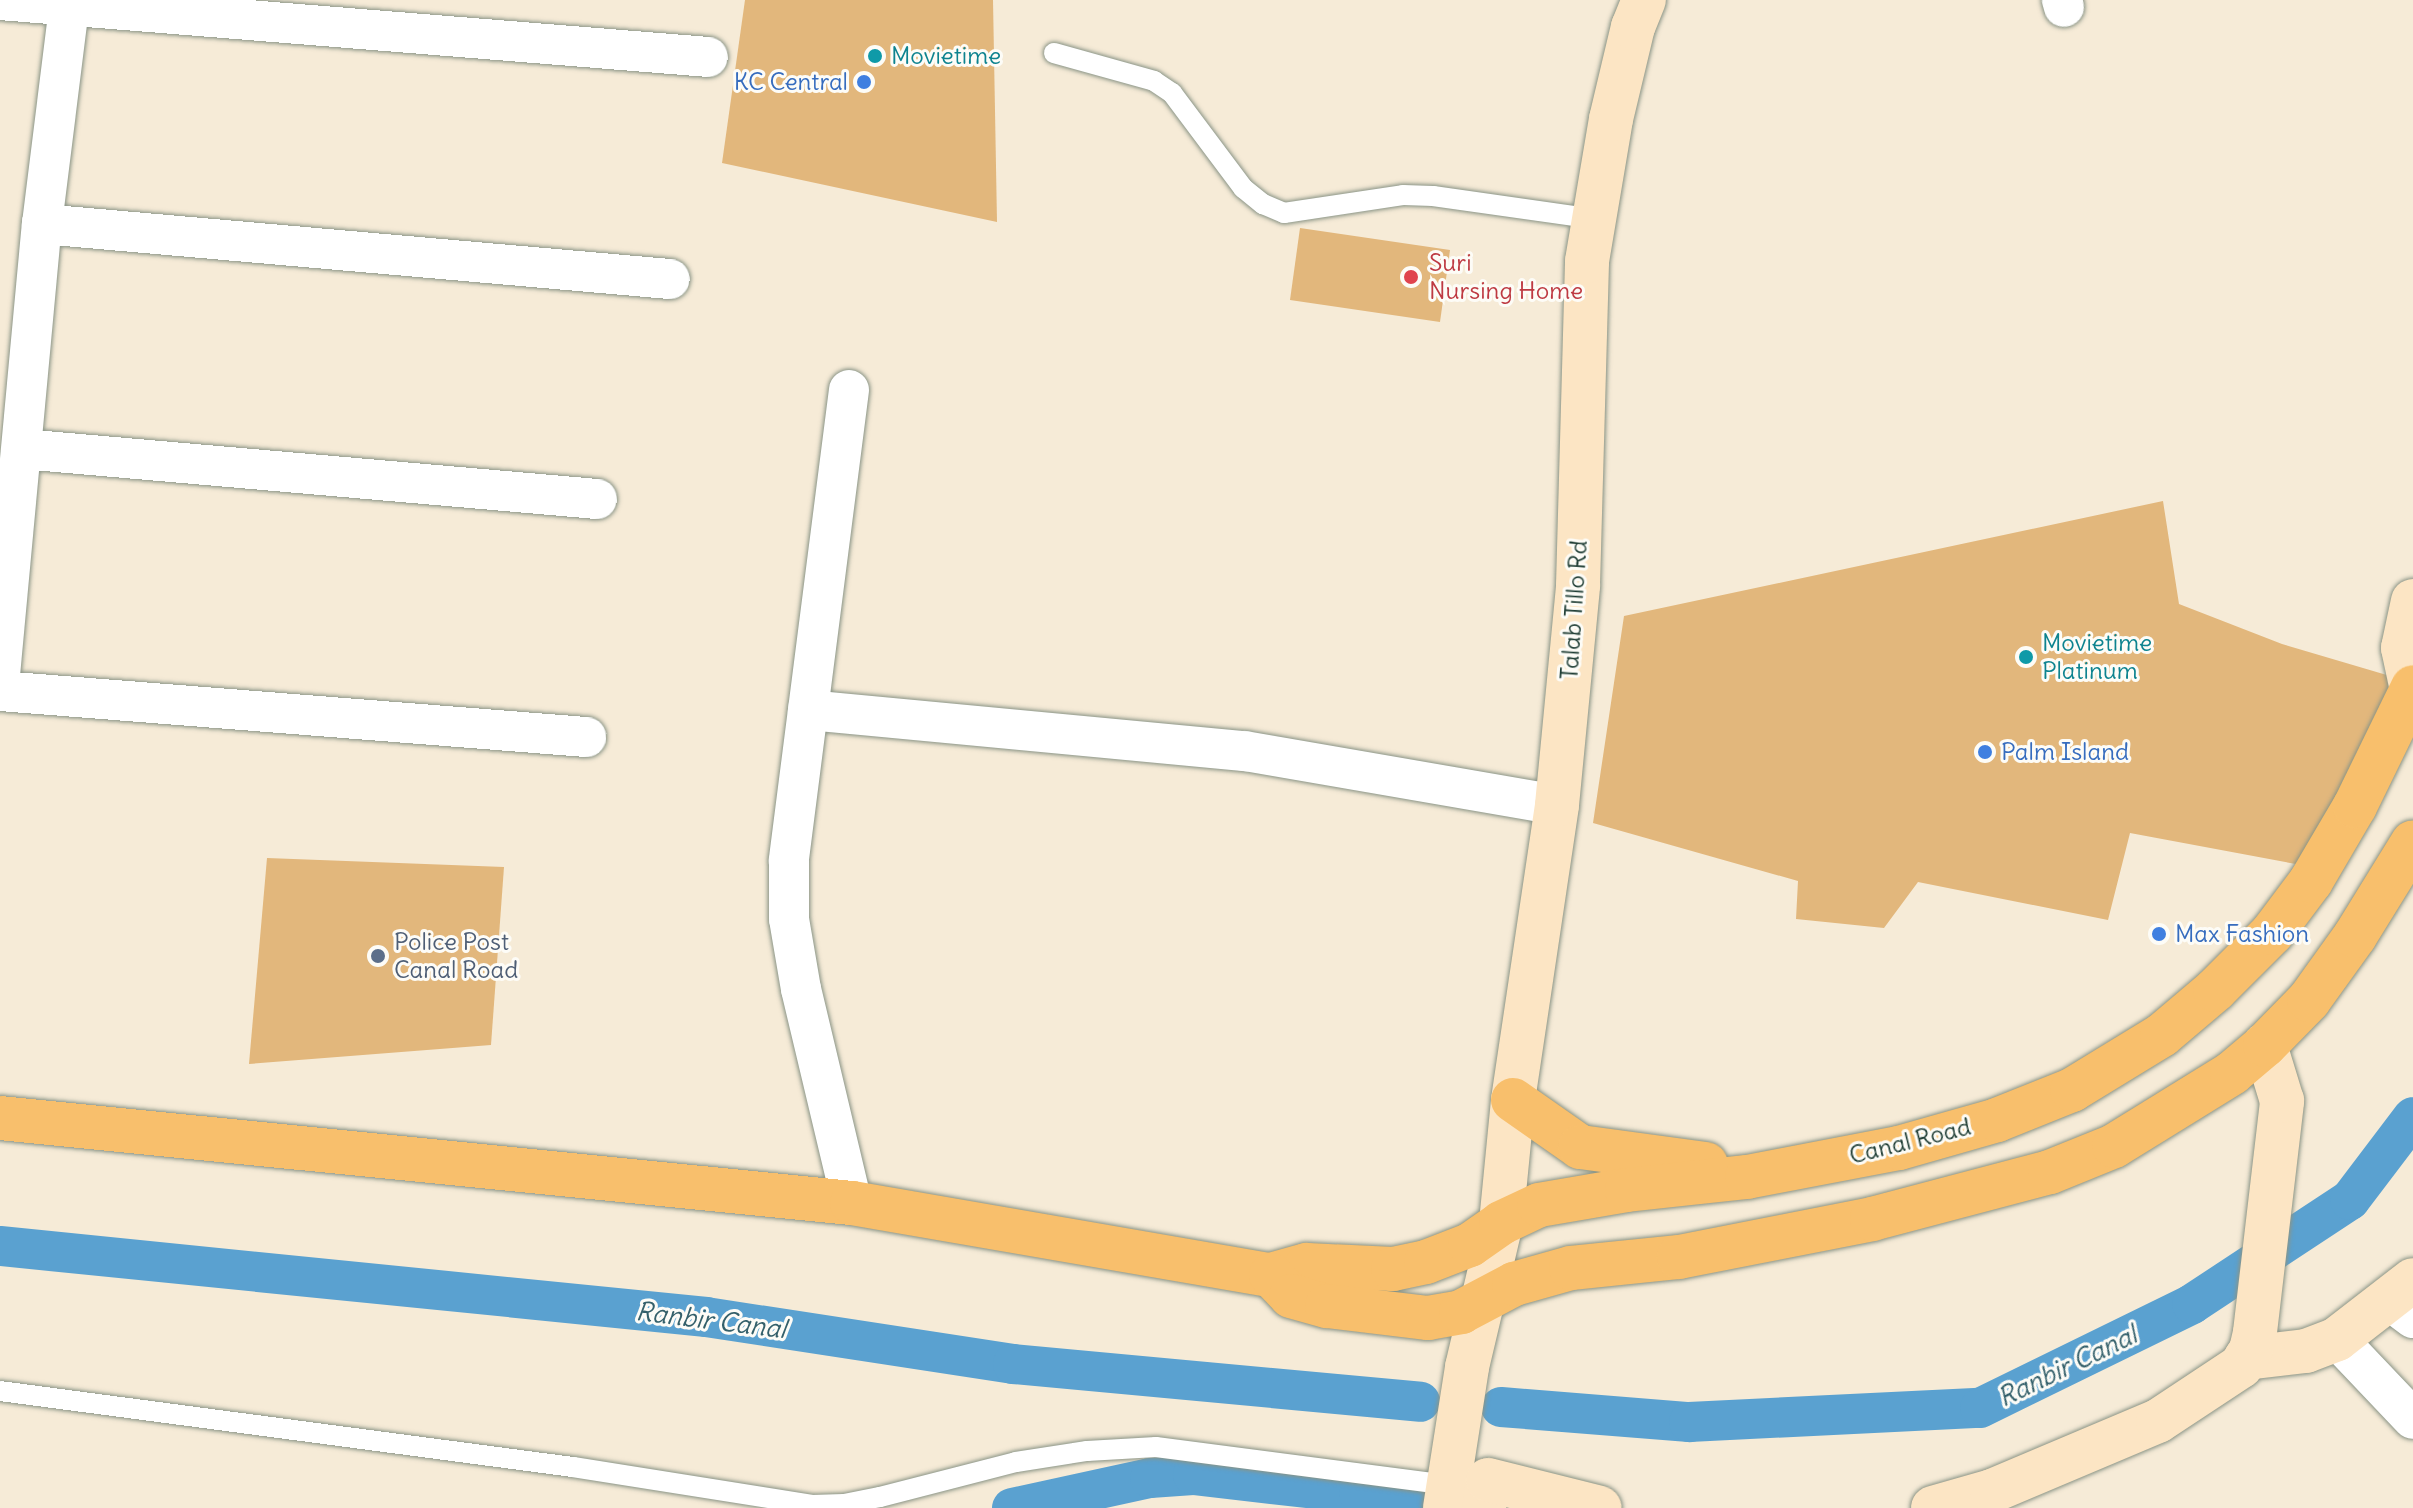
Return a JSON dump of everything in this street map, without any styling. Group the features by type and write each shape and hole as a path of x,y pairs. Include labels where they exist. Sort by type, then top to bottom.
{"highway":[{"name":"Canal Road","path":"1271,1275 1307,1265 1393,1269 1426,1262 1470,1245 1501,1223 1539,1205 1569,1198 1759,1175 1899,1148 1997,1120 2072,1090 2162,1035 2215,990 2272,933 2311,881 2355,806 2412,689"},
{"path":"0,1118 852,1203 1271,1275 1291,1296 1380,1314 1428,1318 1461,1312 1497,1294 1571,1268 1679,1257 1872,1219 2050,1172 2114,1146 2232,1073 2265,1045 2309,1000 2355,936 2413,842"},
{"path":"1513,1100 1580,1147 1683,1160 1759,1175"}],"main road":[{"name":"Talab Tillo Rd","path":"1501,1223 1513,1100 1557,805 1578,585 1587,261 1611,119 1633,27 1644,0"},
{"path":"2412,689 2403,648 2413,601"},
{"path":"1933,1508 1992,1491 2158,1421 2228,1377 2246,1358 2255,1332 2274,1178 2273,1157 2282,1101 2265,1045"},
{"path":"1446,1496 1497,1294 1501,1223"},
{"path":"2246,1358 2306,1351 2337,1339 2405,1299"},
{"path":"1484,1508 1488,1480 1600,1508"}],"street":[{"path":"0,0 708,57"},
{"path":"0,675 42,224 69,6"},
{"path":"42,224 670,279"},
{"path":"849,390 789,861 789,919 801,989 852,1203"},
{"path":"22,449 597,499"},
{"path":"0,691 586,737"},
{"path":"808,710 1245,751 1557,805"},
{"path":"2337,1339 2413,1419"}],"lane":[{"path":"1054,53 1154,81 1172,93 1243,188 1263,204 1284,213 1403,195 1433,196 1594,219"},
{"path":"0,1391 573,1467 812,1505 844,1504 880,1497 1016,1462 1087,1451 1156,1447 1446,1496"}],"building":[{"name":"KC Central","path":"745,0 993,0 997,222 722,163"},
{"path":"1300,228 1450,250 1440,322 1290,300"},
{"name":"Palm Island","path":"2163,501 2179,604 2282,644 2407,681 2301,865 2130,833 2108,920 1918,882 1884,928 1796,919 1798,881 1593,823 1624,616"},
{"name":"Police Post Canal Road","path":"267,858 504,867 491,1045 249,1064"}],"waterway":[{"name":"Ranbir Canal","path":"1501,1407 1689,1422 1980,1408 2192,1304 2350,1200 2413,1117"},
{"name":"Ranbir Canal","path":"0,1246 706,1317 1013,1364 1420,1402"},
{"name":"Ranbir Canal","path":"1012,1508 1150,1478 1193,1475 1359,1494 1415,1493"}],"place":[{"name":"Movietime","path":"875,56"},
{"name":"KC Central","path":"864,82"},
{"name":"Suri Nursing Home","path":"1411,277"},
{"name":"Movietime Platinum","path":"2026,657"},
{"name":"Palm Island","path":"1985,752"},
{"name":"Max Fashion","path":"2159,934"},
{"name":"Police Post Canal Road","path":"378,956"}]}
